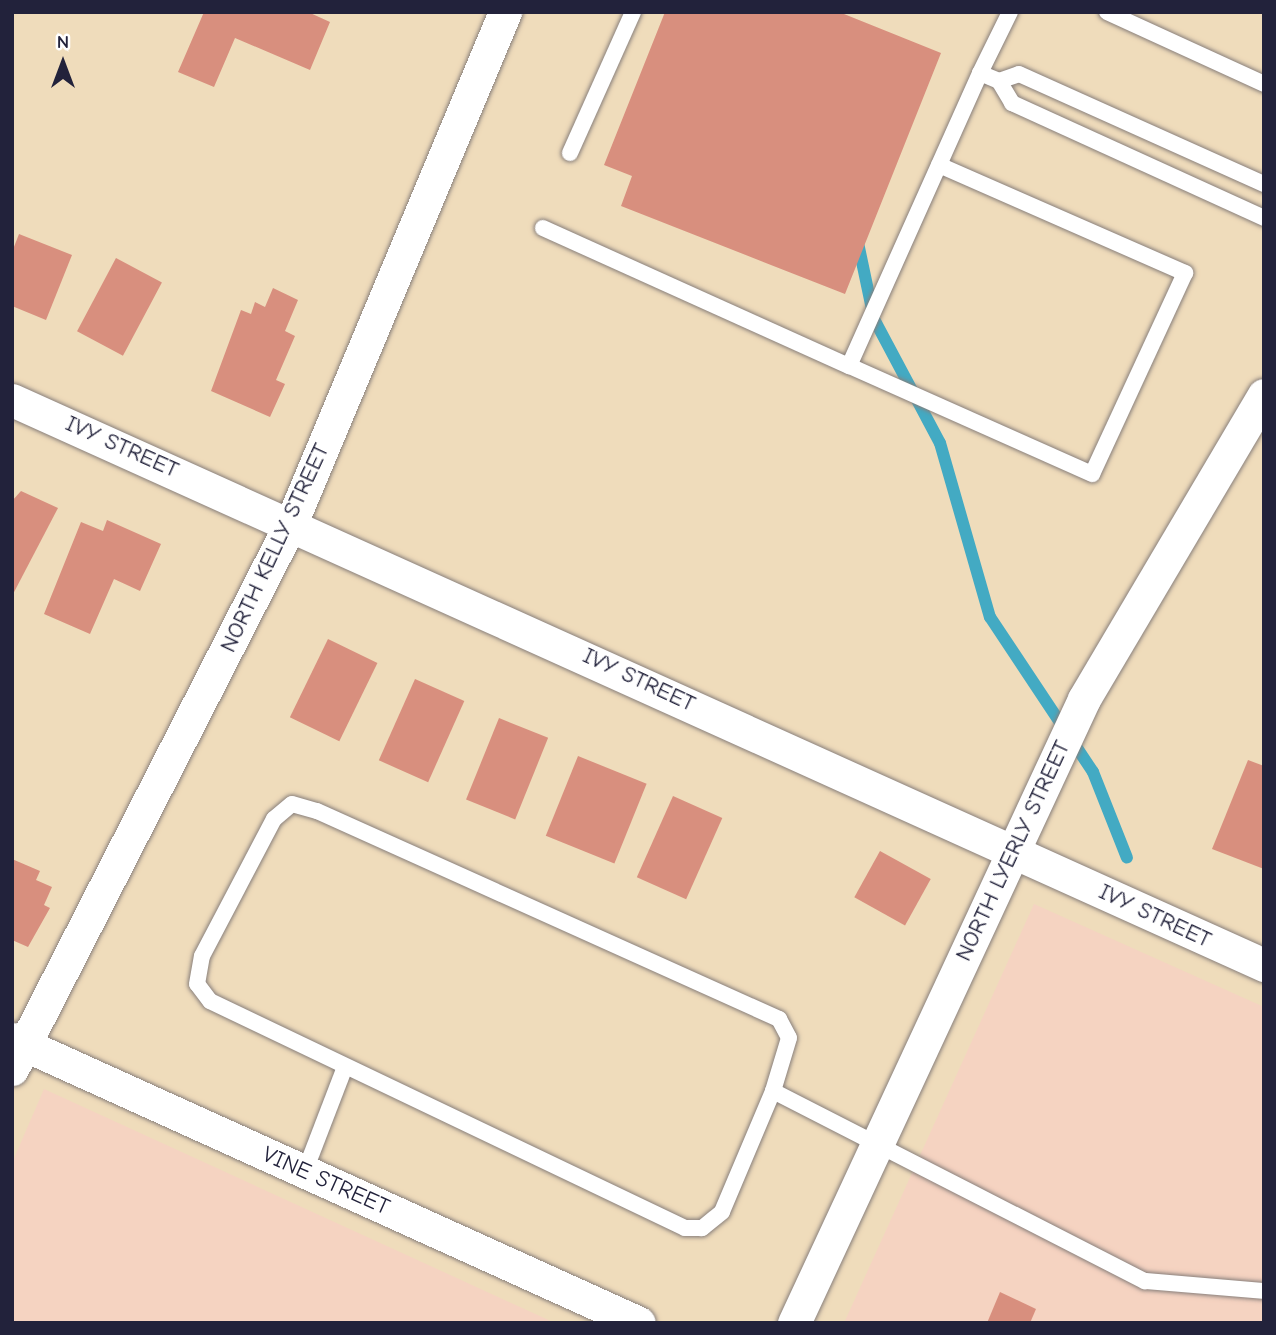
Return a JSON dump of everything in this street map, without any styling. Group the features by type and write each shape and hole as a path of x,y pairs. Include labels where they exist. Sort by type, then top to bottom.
{"street":[{"name":"NORTH KELLY STREET","path":"16,1050 157,794 292,521 505,12"},
{"name":"NORTH LYERLY STREET","path":"794,1323 1084,699 1264,395"},
{"name":"IVY STREET","path":"12,400 292,521 1264,965"},
{"name":"VINE STREET","path":"16,1050 305,1171 639,1323"}],"lane":[{"path":"570,153 633,12"},
{"path":"849,366 1010,12"},
{"path":"1107,12 1264,84"},
{"path":"980,73 999,81 1012,103 1264,218"},
{"path":"999,81 1019,74 1264,184"},
{"path":"543,228 1092,474 1185,273 939,165"},
{"path":"292,804 779,1019 789,1038 773,1091 722,1212 702,1228 685,1228 210,1001 197,984 202,956 262,841 292,804"},
{"path":"305,1171 345,1067"},
{"path":"773,1091 1145,1281 1264,1292"}],"shaded area":[{"path":"1034,904 1264,1007 1264,1323 844,1323"},
{"path":"44,1089 555,1323 12,1323 12,1163"}],"building":[{"path":"204,12 308,12 330,22 310,70 235,38 214,87 178,72"},
{"path":"665,12 839,12 941,53 845,294 621,206 632,176 604,165"},
{"path":"19,234 72,255 46,320 12,306 12,252"},
{"path":"116,258 162,282 123,356 77,331"},
{"path":"273,288 298,300 285,331 295,336 276,380 285,384 270,417 211,391 241,310 251,314 255,302 265,307"},
{"path":"21,491 58,508 12,596 12,501"},
{"path":"107,520 161,544 140,591 114,579 90,634 44,614 81,522 103,531"},
{"path":"328,639 377,663 339,741 290,717"},
{"path":"415,679 464,701 428,782 379,760"},
{"path":"499,718 548,738 515,819 466,800"},
{"path":"578,756 647,784 614,863 546,836"},
{"path":"1248,760 1264,766 1264,869 1212,849"},
{"path":"673,796 722,818 686,899 637,877"},
{"path":"880,851 931,879 905,925 854,897"},
{"path":"12,859 40,871 36,880 52,887 44,905 50,908 28,947 12,940"},
{"path":"1000,1292 1036,1309 1030,1323 987,1323"}],"waterway":[{"path":"857,238 874,319 940,443 990,617 1093,772 1127,858"}]}
